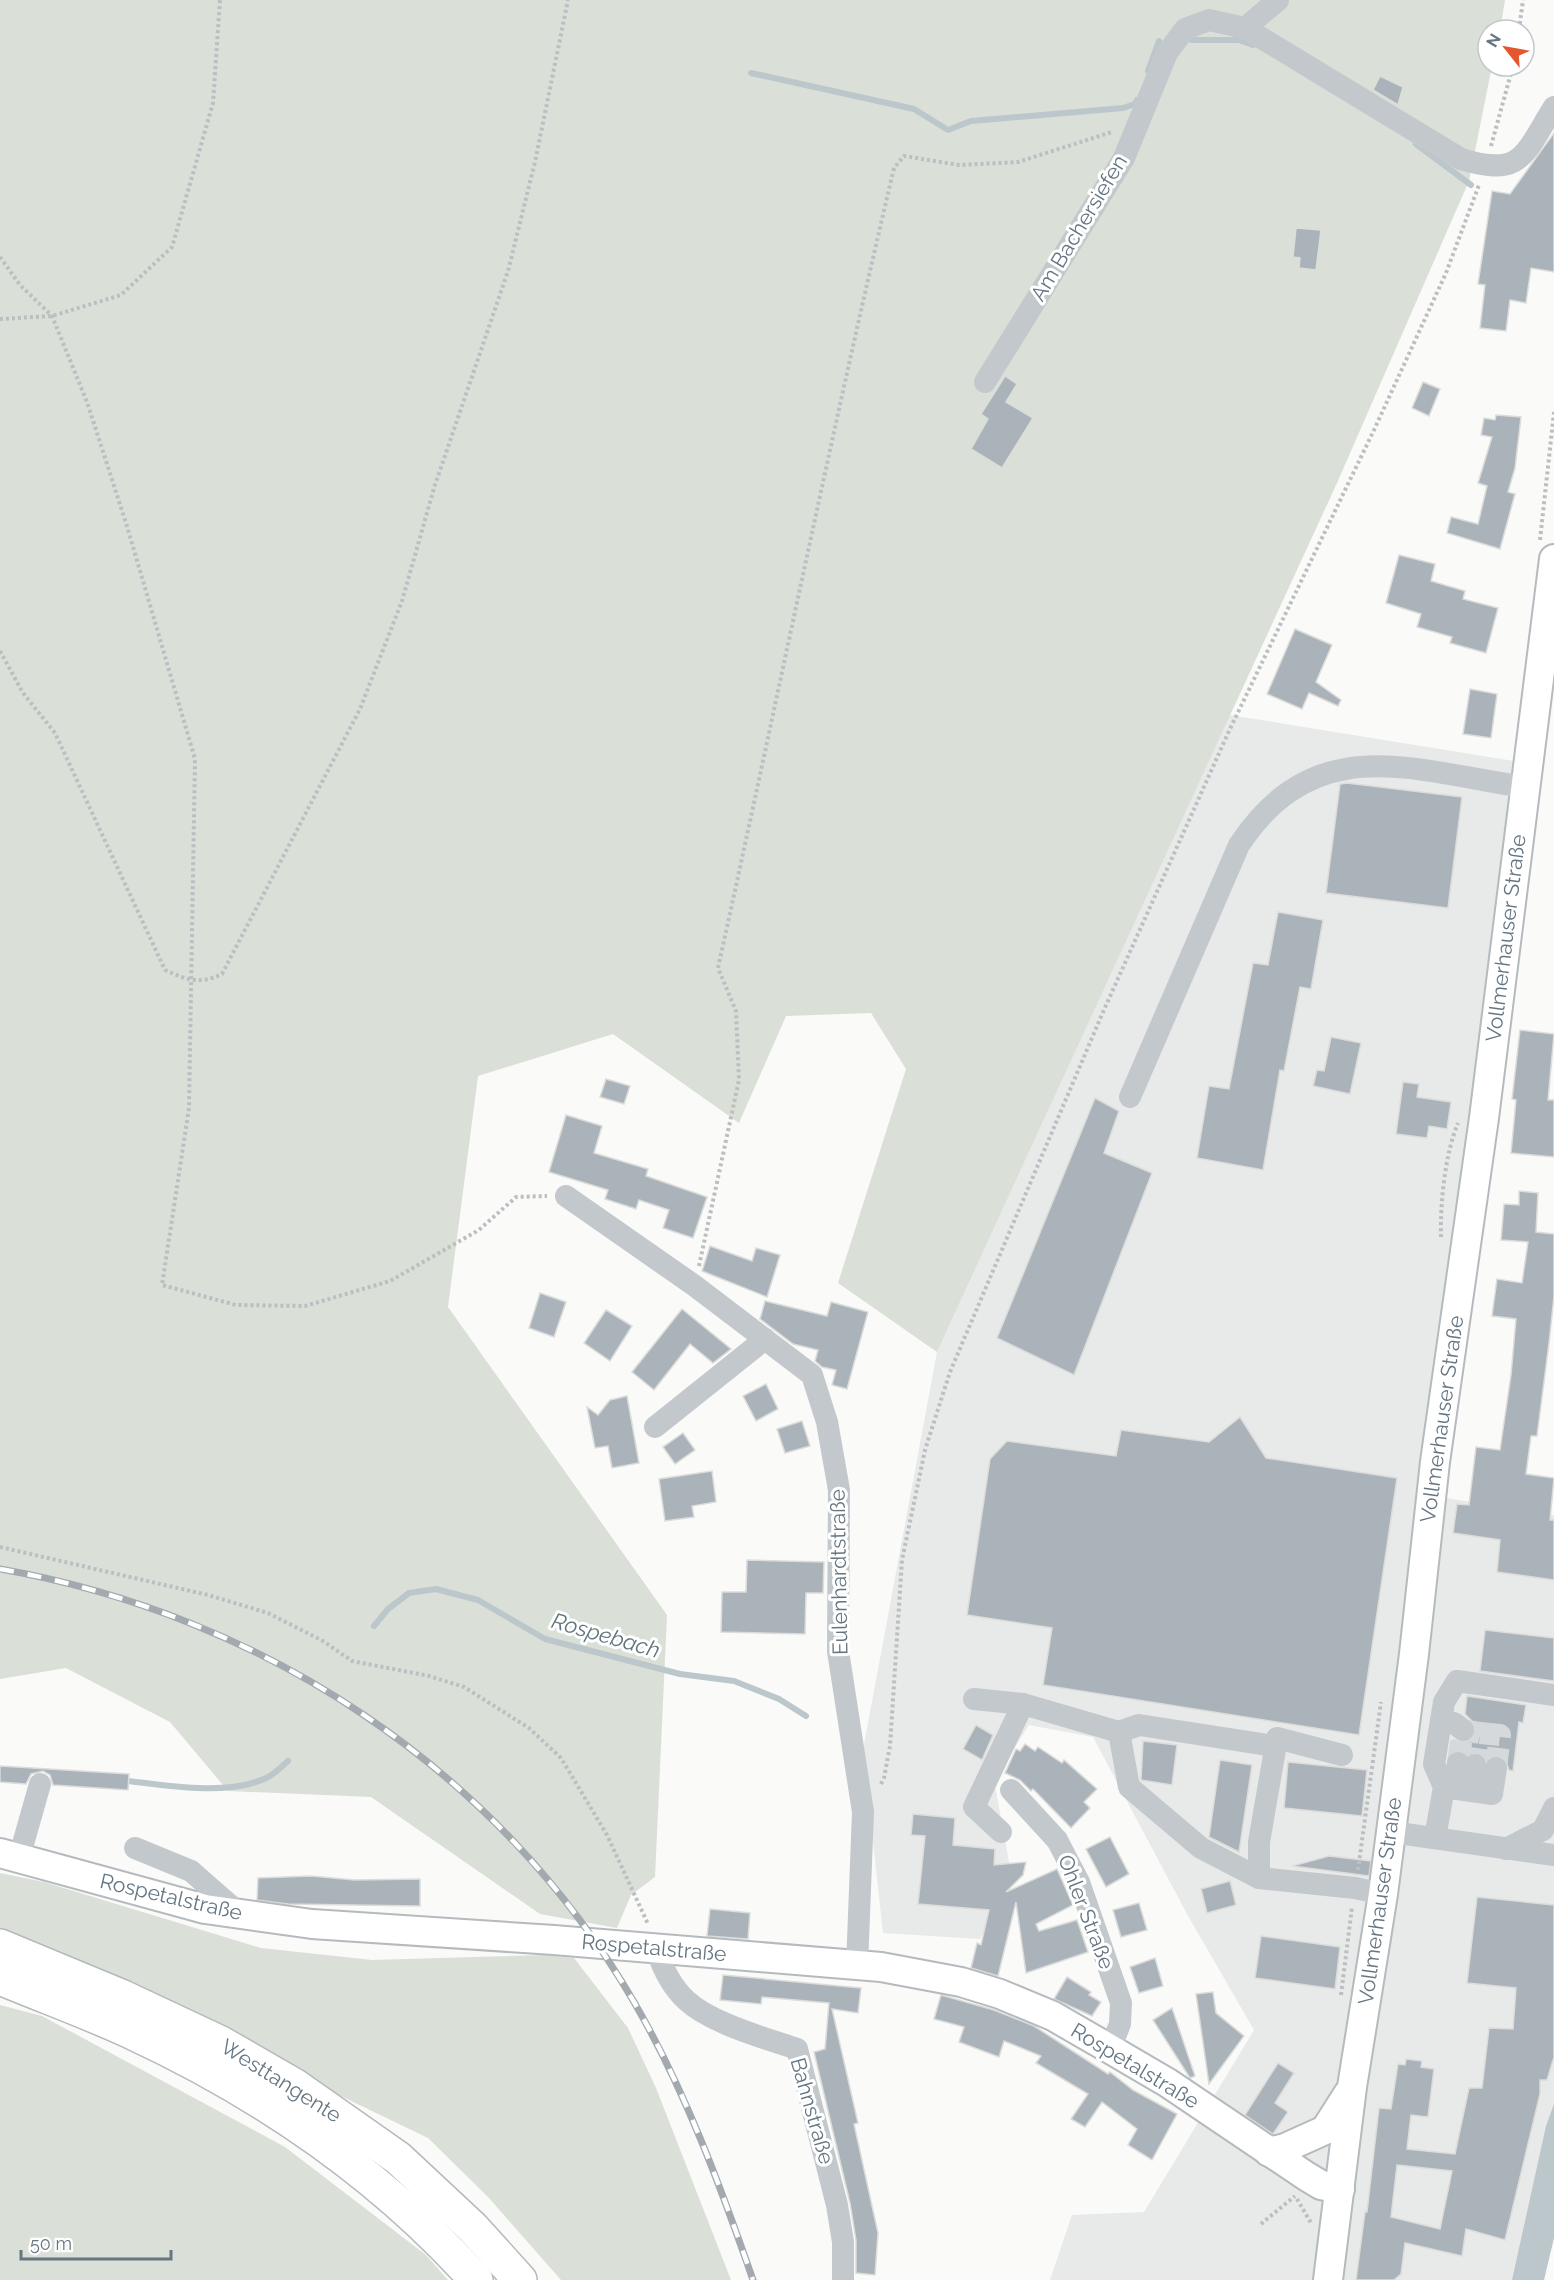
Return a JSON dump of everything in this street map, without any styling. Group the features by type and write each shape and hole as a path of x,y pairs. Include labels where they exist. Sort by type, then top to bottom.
{"highway":[{"name":"Westtangente","path":"0,1946 123,1997 221,2043 294,2085 398,2158 473,2228 520,2280"},
{"name":"Westtangente","path":"0,1978 131,2032 253,2097 374,2181 450,2251 476,2280"}],"main road":[{"name":"Vollmerhauser Straße","path":"1328,2280 1352,2087 1383,1894 1435,1462 1483,1129 1554,559"},
{"name":"Rospetalstraße","path":"10,1856 205,1909 312,1924 656,1948 925,1974 1000,1994 1053,2016 1168,2083 1321,2185 1340,2189"},
{"path":"1269,2152 1285,2148 1324,2130 1352,2087"}],"street":[{"path":"1245,28 1278,0"},
{"name":"Am Bachersiefen","path":"985,382 1124,158 1167,52 1185,29 1209,20 1245,28 1461,159 1485,167 1510,166 1521,159 1554,107"},
{"path":"1130,1097 1239,845 1254,821 1273,804 1293,789 1340,768 1366,765 1398,766 1525,787"},
{"name":"Eulenhardtstraße","path":"566,1196 695,1286 812,1375 827,1422 839,1490 838,1651 863,1812 857,1966"},
{"path":"655,1427 765,1339"},
{"path":"1457,1789 1434,1764 1444,1702 1457,1681 1554,1695"},
{"path":"974,1699 1023,1704 1119,1732 1139,1725 1275,1746"},
{"path":"1001,1832 974,1807 1023,1704"},
{"path":"1441,1721 1454,1723 1463,1730"},
{"path":"1119,1732 1129,1787 1202,1848 1259,1878 1355,1888 1383,1894"},
{"path":"1259,1878 1259,1842 1276,1738 1342,1755"},
{"path":"1435,1838 1457,1789 1476,1766"},
{"path":"10,1856 39,1785"},
{"name":"Ohler Straße","path":"1011,1790 1057,1840 1079,1882 1121,2002 1120,2024 1110,2049"},
{"path":"1506,1849 1543,1830 1554,1808"},
{"path":"1390,1832 1554,1855"},
{"path":"135,1848 191,1871 240,1914"},
{"name":"Bahnstraße","path":"656,1948 661,1966 687,2001 717,2019 797,2049 802,2061 837,2205 843,2242 843,2280"}],"path":[{"path":"0,320 52,316 121,295 172,247 213,103 220,0"},
{"path":"0,651 24,693 55,733 165,970 189,982 207,981 222,974 360,709 402,601 434,488 508,271 536,162 568,0"},
{"path":"1521,18 1523,0"},
{"path":"890,1746 902,1560 925,1450 950,1372 1103,1012 1224,742 1374,430 1441,284 1485,167 1510,78"},
{"path":"695,1286 739,1080 736,1011 718,968 790,640 840,394 894,168 904,156 959,165 1018,162 1136,124"},
{"path":"0,257 20,285 52,316 87,402 126,523 195,759 189,982 189,1108 162,1285 236,1305 304,1306 390,1281 478,1230 516,1197 566,1196"},
{"path":"0,1547 208,1595 268,1613 323,1641 352,1661 429,1676 464,1687 497,1707 529,1728 561,1758 612,1845 643,1912 656,1948"},
{"path":"1261,2224 1295,2196"}],"shaded area":[{"path":"0,0 1505,0 1502,18 1476,18 1476,78 1490,78 1469,181 1337,483 937,1352 838,1283 906,1069 871,1013 786,1016 739,1123 613,1034 478,1076 448,1307 667,1615 655,1877 631,1895 617,1928 540,1914 371,1797 228,1791 170,1722 66,1668 0,1679"},
{"path":"1230,715 1539,765 1440,1497 1554,1515 1554,2118 1531,2280 1050,2280 1072,2215 1144,2212 1254,2030 1187,1914 1093,1737 1029,1725 994,1780 1013,1884 980,1939 883,1933 863,1750 937,1352"},
{"path":"0,1873 44,1882 261,1948 372,1960 546,1955 574,1958 628,2028 656,2088 731,2280 561,2280 488,2197 428,2138 0,1932"},
{"path":"0,2005 42,2016 285,2147 426,2255 448,2280 0,2280"},
{"path":"1554,2104 1554,2238 1544,2280 1512,2280 1546,2126"}],"building":[{"path":"1380,76 1403,87 1398,105 1373,90"},
{"path":"1554,133 1554,272 1531,268 1526,303 1510,300 1506,331 1480,328 1485,285 1478,284 1492,191 1510,194"},
{"path":"1296,228 1321,230 1316,270 1299,268 1300,258 1293,257"},
{"path":"1005,376 1017,384 1006,402 1033,418 1002,468 971,449 988,419 981,414"},
{"path":"1423,382 1440,389 1429,416 1412,408"},
{"path":"1496,415 1521,417 1515,468 1508,492 1515,494 1500,549 1447,533 1451,517 1478,524 1487,486 1478,483 1492,437 1481,435 1484,418 1495,420"},
{"path":"1399,555 1435,564 1431,581 1465,591 1463,599 1498,608 1486,653 1450,643 1452,637 1417,627 1421,614 1386,603"},
{"path":"1295,629 1332,645 1316,682 1341,700 1338,706 1309,693 1302,709 1267,694"},
{"path":"1470,689 1497,694 1491,738 1463,734"},
{"path":"1340,784 1462,797 1448,908 1326,893"},
{"path":"1278,912 1323,920 1311,989 1300,987 1284,1071 1280,1070 1263,1170 1197,1158 1209,1086 1229,1089 1253,963 1268,965"},
{"path":"1520,1030 1554,1034 1548,1100 1554,1100 1554,1157 1511,1153 1516,1100 1512,1099"},
{"path":"1331,1037 1361,1043 1350,1094 1313,1086 1317,1070 1324,1071"},
{"path":"606,1079 630,1086 624,1104 600,1097"},
{"path":"1403,1082 1419,1084 1417,1097 1451,1102 1447,1129 1429,1126 1427,1138 1396,1134"},
{"path":"1095,1098 1119,1111 1104,1153 1152,1173 1074,1375 997,1338"},
{"path":"566,1115 602,1126 594,1153 648,1169 646,1176 707,1197 693,1238 663,1228 669,1210 639,1200 636,1209 605,1199 608,1190 549,1172"},
{"path":"1519,1191 1538,1193 1536,1232 1554,1234 1554,1296 1549,1343 1537,1436 1531,1436 1526,1474 1554,1478 1550,1520 1554,1520 1554,1580 1497,1572 1500,1540 1453,1533 1457,1504 1469,1505 1476,1447 1500,1450 1511,1375 1516,1319 1492,1316 1497,1279 1522,1283 1528,1242 1501,1240 1504,1204 1519,1205"},
{"path":"710,1246 752,1261 756,1248 780,1255 767,1297 702,1271"},
{"path":"540,1293 566,1302 554,1337 529,1328"},
{"path":"765,1301 827,1316 831,1302 868,1312 847,1389 832,1385 836,1370 822,1367 815,1361 818,1350 793,1344 760,1319"},
{"path":"682,1309 731,1349 713,1363 690,1344 654,1390 632,1372"},
{"path":"606,1310 632,1326 610,1361 584,1343"},
{"path":"766,1384 778,1409 756,1421 743,1396"},
{"path":"627,1396 639,1463 612,1468 608,1446 595,1448 587,1407 598,1415 610,1400"},
{"path":"1240,1417 1266,1458 1397,1478 1359,1735 1043,1685 1052,1628 967,1615 990,1459 1007,1441 1116,1456 1121,1430 1209,1442"},
{"path":"802,1421 810,1446 785,1453 777,1429"},
{"path":"683,1433 695,1450 675,1464 663,1447"},
{"path":"712,1471 716,1502 692,1506 694,1517 665,1521 659,1479"},
{"path":"747,1560 824,1562 823,1593 806,1593 805,1634 721,1632 722,1592 746,1592"},
{"path":"1485,1630 1554,1638 1554,1681 1480,1671"},
{"path":"1467,1696 1526,1705 1523,1723 1519,1722 1513,1771 1509,1770 1505,1758 1499,1755 1487,1759 1477,1752 1468,1754 1461,1750 1453,1751 1454,1740 1468,1743 1476,1732 1475,1724 1465,1714"},
{"path":"976,1725 993,1735 982,1760 963,1749"},
{"path":"1143,1741 1177,1745 1172,1785 1141,1780"},
{"path":"1025,1744 1035,1751 1038,1747 1062,1763 1064,1760 1097,1789 1084,1802 1090,1808 1071,1828 1033,1789 1031,1791 1020,1780 1005,1773 1016,1749 1020,1751"},
{"path":"1220,1760 1252,1765 1239,1852 1209,1837"},
{"path":"1288,1762 1367,1770 1362,1816 1284,1808"},
{"path":"0,1766 129,1774 128,1790 53,1785 50,1775 43,1771 31,1774 26,1784 0,1782"},
{"path":"913,1814 955,1818 953,1845 995,1849 994,1865 1026,1862 1023,1875 1006,1892 1057,1869 1073,1905 1036,1924 1039,1931 1077,1920 1088,1952 1026,1973 1016,1902 998,1976 971,1968 977,1943 981,1945 989,1910 918,1904 925,1836 911,1835"},
{"path":"1110,1837 1129,1874 1106,1887 1086,1849"},
{"path":"1329,1856 1371,1861 1369,1876 1292,1866"},
{"path":"311,1876 355,1880 420,1879 420,1906 288,1904 257,1900 258,1878"},
{"path":"1230,1881 1236,1905 1207,1913 1201,1889"},
{"path":"1477,1897 1554,1905 1554,2057 1547,2080 1540,2080 1540,2094 1505,2240 1466,2229 1462,2256 1405,2243 1401,2274 1394,2280 1356,2280 1365,2212 1367,2212 1379,2108 1391,2109 1398,2064 1405,2065 1406,2059 1422,2061 1421,2067 1434,2069 1428,2117 1411,2115 1407,2149 1455,2154 1469,2088 1482,2088 1489,2028 1513,2029 1516,1988 1467,1983","holes":["1397,2165 1452,2171 1440,2229 1391,2217"]},
{"path":"1139,1903 1147,1930 1121,1937 1113,1910"},
{"path":"710,1909 750,1913 748,1939 707,1936"},
{"path":"1261,1936 1340,1947 1335,1989 1255,1978"},
{"path":"1155,1958 1163,1986 1139,1993 1130,1967"},
{"path":"723,1975 861,1988 858,2013 832,2009 858,2123 854,2124 878,2233 875,2275 856,2273 856,2240 850,2203 814,2052 825,2049 829,2003 762,1997 761,2004 720,2000"},
{"path":"1067,1977 1091,1992 1089,1995 1101,2002 1092,2016 1054,1999"},
{"path":"1213,1992 1216,2013 1244,2036 1209,2084 1196,1994"},
{"path":"941,1995 994,2010 1034,2026 1108,2074 1110,2072 1133,2090 1177,2114 1152,2160 1128,2145 1137,2129 1102,2102 1085,2127 1071,2119 1088,2094 1036,2063 1041,2056 1004,2041 999,2057 959,2042 964,2027 934,2019"},
{"path":"1172,2008 1195,2076 1190,2078 1153,2020"},
{"path":"1278,2063 1294,2073 1275,2103 1288,2112 1273,2134 1245,2115"}],"waterway":[{"path":"1192,40 1239,40 1253,45"},
{"path":"1148,71 1159,41"},
{"path":"751,73 914,109 948,130 971,121 1123,108 1135,104 1137,100"},
{"path":"1416,144 1471,185"},
{"name":"Rospebach","path":"374,1626 388,1609 409,1593 436,1589 478,1600 545,1639 680,1674 734,1681 779,1699 806,1716"},
{"name":"Rospebach","path":"128,1781 198,1788 234,1787 269,1777 288,1761"}],"tunnel":[{"path":"1458,1763 1463,1730 1480,1733 1475,1765"},
{"path":"1480,1733 1500,1735 1496,1768"}],"railway":[{"path":"0,1569 97,1591 191,1623 281,1665 365,1716 443,1775 515,1843 579,1919 634,2002 669,2069 700,2138 753,2280"}]}
